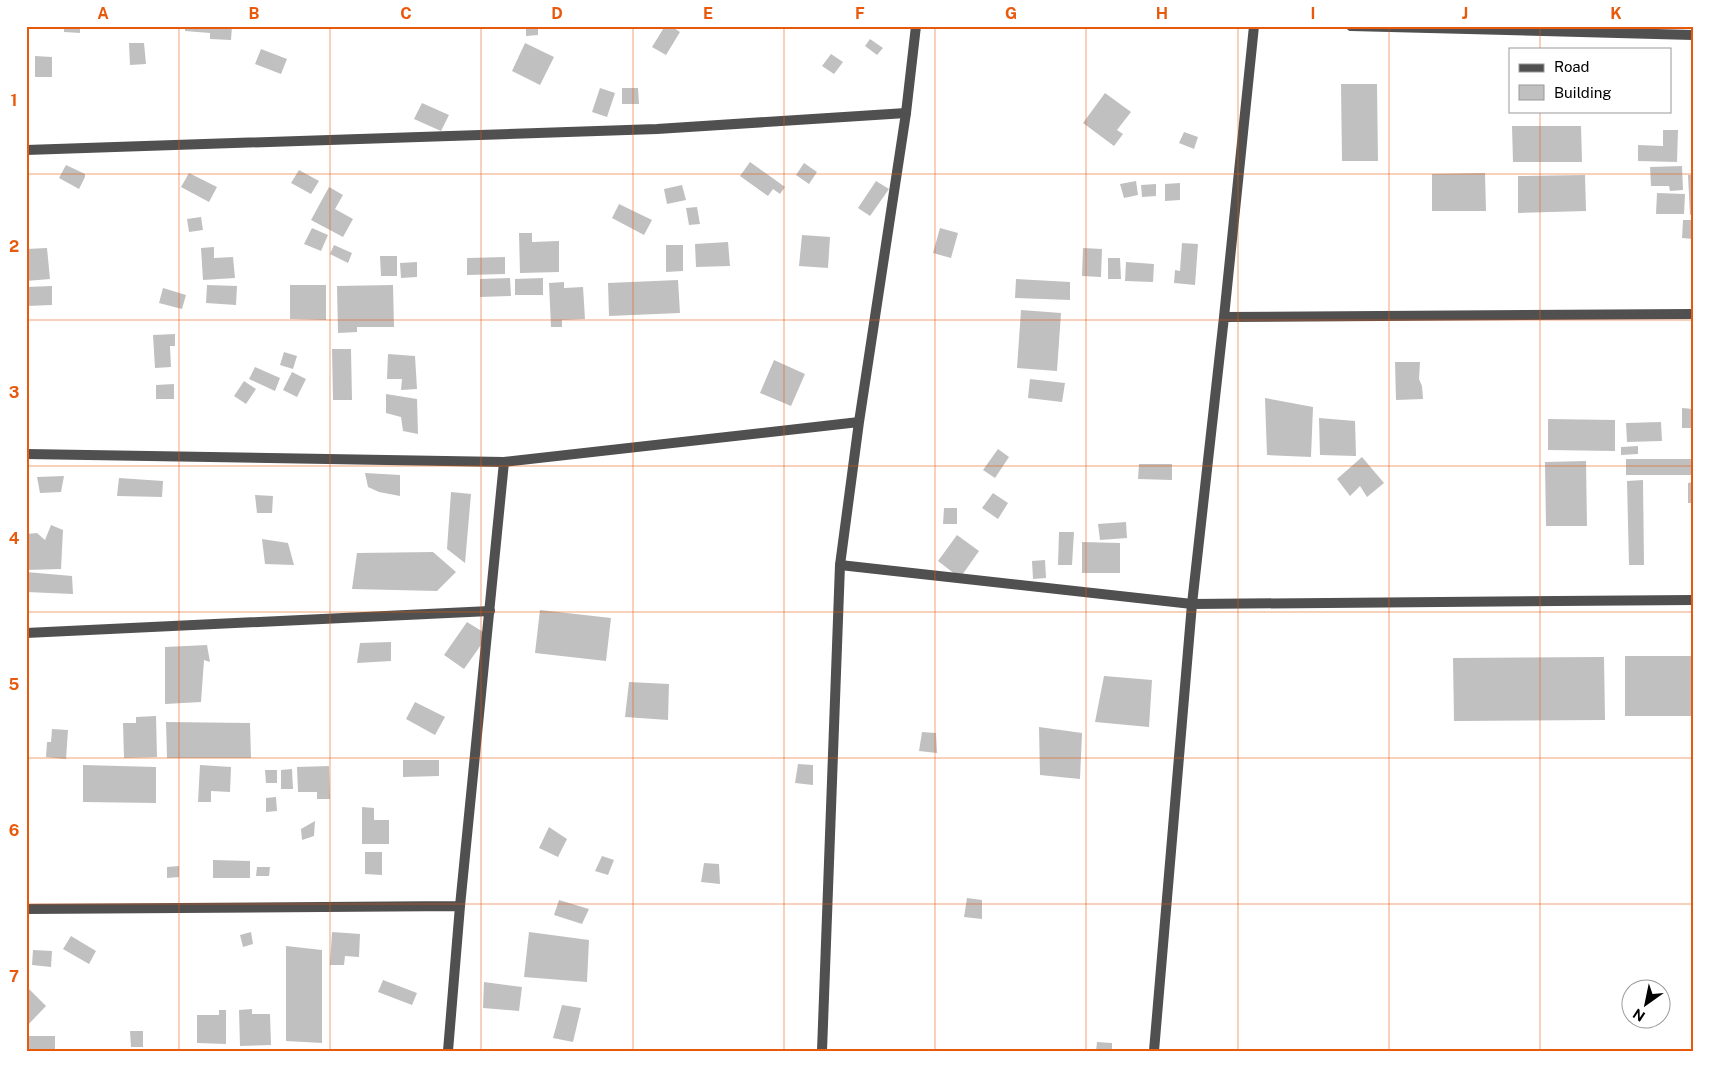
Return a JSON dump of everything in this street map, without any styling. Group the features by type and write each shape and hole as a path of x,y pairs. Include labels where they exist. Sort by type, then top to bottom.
{"street":[{"path":"822,1051 840,564 859,422 906,113 916,26"},
{"path":"1154,1051 1192,604 1254,26"},
{"path":"1351,26 1693,35"},
{"path":"26,150 657,130 906,113"},
{"path":"1224,317 1693,314"},
{"path":"26,454 504,462 859,422"},
{"path":"448,1051 460,906 504,462"},
{"path":"840,564 1192,604 1693,600"},
{"path":"26,633 490,611"},
{"path":"26,909 460,906"}],"building":[{"path":"64,26 80,26 80,33 64,32"},
{"path":"185,26 232,26 231,40 210,39 210,33 185,31"},
{"path":"526,26 538,26 538,35 526,36"},
{"path":"665,26 671,26 680,32 666,55 652,47"},
{"path":"870,39 883,48 877,55 865,46"},
{"path":"129,43 144,43 146,64 130,65"},
{"path":"525,43 554,57 540,85 512,71"},
{"path":"261,49 287,59 281,74 255,64"},
{"path":"831,54 843,62 834,74 822,66"},
{"path":"35,56 52,57 52,77 35,77"},
{"path":"1341,84 1377,84 1378,161 1342,161"},
{"path":"600,88 615,93 607,117 592,112"},
{"path":"622,88 638,88 639,104 622,104"},
{"path":"1105,93 1131,112 1117,130 1123,134 1114,146 1083,123"},
{"path":"422,103 449,115 441,131 414,119"},
{"path":"1512,126 1581,126 1582,162 1513,162"},
{"path":"1663,130 1678,130 1677,162 1638,161 1638,145 1663,146"},
{"path":"1184,132 1198,137 1194,149 1179,143"},
{"path":"750,162 785,187 780,194 773,189 768,196 740,176"},
{"path":"804,163 817,172 809,184 796,175"},
{"path":"66,165 85,174 79,189 59,178"},
{"path":"1682,166 1683,190 1670,191 1669,186 1651,186 1650,167"},
{"path":"299,170 319,181 311,194 291,183"},
{"path":"189,173 217,187 209,202 181,187"},
{"path":"1485,173 1486,211 1432,211 1432,174"},
{"path":"1585,175 1586,211 1518,213 1518,176"},
{"path":"1688,175 1693,175 1693,214 1690,215"},
{"path":"876,181 889,189 870,216 858,208"},
{"path":"1136,181 1138,195 1124,198 1120,184"},
{"path":"1180,183 1180,200 1165,201 1165,184"},
{"path":"1156,184 1156,196 1142,197 1141,185"},
{"path":"682,185 686,200 667,204 664,189"},
{"path":"329,187 343,195 335,209 353,219 343,237 311,220"},
{"path":"1657,193 1685,194 1684,214 1656,214"},
{"path":"619,204 652,220 644,235 612,218"},
{"path":"697,207 700,224 689,225 686,208"},
{"path":"201,217 203,230 189,232 187,219"},
{"path":"1683,220 1693,220 1693,239 1682,238"},
{"path":"312,228 328,235 321,251 304,244"},
{"path":"940,228 958,233 951,258 933,253"},
{"path":"519,233 532,233 532,242 559,241 559,272 520,273"},
{"path":"802,235 830,237 828,268 799,266"},
{"path":"728,242 730,266 696,267 695,244"},
{"path":"1182,243 1198,244 1195,285 1174,283 1175,270 1180,271"},
{"path":"334,245 352,253 348,263 330,254"},
{"path":"666,245 683,245 683,271 666,272"},
{"path":"214,247 214,258 233,257 235,278 203,280 201,248"},
{"path":"47,248 50,279 26,281 26,249"},
{"path":"1083,248 1102,249 1101,277 1082,276"},
{"path":"380,256 397,256 397,276 381,276"},
{"path":"505,257 505,274 467,275 467,258"},
{"path":"1108,258 1120,258 1121,279 1108,279"},
{"path":"417,262 417,277 401,278 400,263"},
{"path":"1126,262 1154,264 1153,282 1125,281"},
{"path":"510,278 511,296 480,297 480,279"},
{"path":"543,278 543,295 515,295 515,279"},
{"path":"1016,279 1070,282 1070,300 1015,298"},
{"path":"678,280 680,313 609,316 608,283"},
{"path":"564,282 564,288 583,287 585,319 562,320 562,327 551,327 549,283"},
{"path":"207,285 237,286 236,305 206,303"},
{"path":"290,285 326,285 326,320 290,319"},
{"path":"393,285 394,327 357,327 357,332 338,333 337,286"},
{"path":"52,286 52,305 26,306 26,287"},
{"path":"163,288 186,295 182,309 159,303"},
{"path":"1021,310 1061,313 1057,371 1017,368"},
{"path":"175,334 175,346 170,346 171,367 155,368 153,335"},
{"path":"332,349 351,349 352,400 333,400"},
{"path":"284,352 297,356 293,369 280,365"},
{"path":"388,354 415,356 417,389 401,390 402,379 387,379"},
{"path":"774,360 805,374 791,406 760,393"},
{"path":"1395,362 1420,362 1419,379 1422,386 1423,399 1396,400"},
{"path":"255,367 280,378 275,391 249,379"},
{"path":"292,372 306,379 297,397 283,390"},
{"path":"1030,379 1065,383 1062,402 1028,398"},
{"path":"244,381 256,389 246,404 234,396"},
{"path":"174,384 174,399 156,399 156,385"},
{"path":"386,394 417,399 418,434 403,431 401,417 386,413"},
{"path":"1265,398 1313,407 1311,457 1267,455"},
{"path":"1682,408 1693,409 1693,428 1682,428"},
{"path":"1319,418 1355,421 1356,456 1320,455"},
{"path":"1548,419 1615,420 1615,451 1548,450"},
{"path":"1661,422 1662,441 1627,442 1626,423"},
{"path":"1638,446 1638,454 1621,455 1621,447"},
{"path":"998,449 1009,457 995,478 983,470"},
{"path":"1362,457 1384,483 1367,497 1360,486 1350,496 1337,479"},
{"path":"1626,459 1693,459 1693,475 1626,475"},
{"path":"1586,461 1587,526 1546,526 1545,462"},
{"path":"1139,464 1172,464 1172,480 1138,479"},
{"path":"365,473 400,475 400,496 379,492 368,487"},
{"path":"64,476 61,492 40,493 37,477"},
{"path":"119,478 163,481 162,497 117,496"},
{"path":"1643,480 1644,565 1629,565 1627,481"},
{"path":"1693,482 1693,503 1688,503 1688,483"},
{"path":"451,492 471,494 465,563 447,549"},
{"path":"993,493 1008,503 998,519 982,508"},
{"path":"255,495 273,496 272,513 257,513"},
{"path":"944,508 957,508 957,524 943,524"},
{"path":"1126,522 1127,538 1100,540 1098,524"},
{"path":"51,525 63,530 61,569 26,570 26,534 37,533 45,540"},
{"path":"1059,532 1074,532 1072,565 1058,565"},
{"path":"957,535 979,551 960,578 938,561"},
{"path":"262,539 288,543 294,565 265,564"},
{"path":"1082,542 1120,543 1120,573 1082,573"},
{"path":"433,552 456,572 437,591 352,589 357,553"},
{"path":"1045,560 1046,578 1033,579 1032,561"},
{"path":"26,572 72,576 73,594 26,592"},
{"path":"540,610 611,618 606,661 535,653"},
{"path":"467,622 488,635 464,669 444,655"},
{"path":"391,642 391,661 357,663 360,643"},
{"path":"207,645 210,662 204,660 201,702 165,704 165,647"},
{"path":"1625,656 1693,656 1693,716 1625,716"},
{"path":"1604,657 1605,720 1454,721 1453,658"},
{"path":"1104,676 1152,680 1149,727 1095,722"},
{"path":"629,682 669,684 668,720 625,717"},
{"path":"415,702 445,717 435,735 406,719"},
{"path":"156,716 157,757 124,758 123,723 136,723 136,717"},
{"path":"166,722 250,723 251,758 167,758"},
{"path":"1039,727 1082,733 1080,779 1040,775"},
{"path":"52,729 68,730 66,759 46,757 47,742 51,742"},
{"path":"922,732 936,733 937,753 919,751"},
{"path":"403,760 439,760 439,776 403,777"},
{"path":"798,764 813,765 813,785 795,783"},
{"path":"83,765 156,767 156,803 83,802"},
{"path":"200,765 231,767 230,792 211,791 211,802 198,802"},
{"path":"329,766 330,799 317,799 317,792 298,792 297,767"},
{"path":"292,769 293,789 281,789 281,770"},
{"path":"265,770 277,770 277,783 266,783"},
{"path":"276,797 277,811 266,812 266,798"},
{"path":"362,807 374,808 374,820 389,820 389,844 362,844"},
{"path":"315,821 314,836 302,840 301,829"},
{"path":"549,827 567,839 558,857 539,848"},
{"path":"365,852 382,852 382,875 365,874"},
{"path":"602,856 614,860 608,875 595,871"},
{"path":"213,860 250,861 250,878 213,878"},
{"path":"704,863 719,864 720,884 701,882"},
{"path":"179,866 179,877 167,878 167,867"},
{"path":"257,867 270,867 269,876 256,876"},
{"path":"967,898 982,900 982,919 964,917"},
{"path":"559,900 589,909 582,924 554,915"},
{"path":"251,932 253,944 243,947 240,935"},
{"path":"332,932 360,934 359,957 345,956 344,965 330,965"},
{"path":"529,932 589,940 587,982 524,977"},
{"path":"71,936 96,951 89,964 63,949"},
{"path":"286,946 322,950 322,1043 286,1041"},
{"path":"33,950 52,951 51,967 32,965"},
{"path":"383,980 417,993 412,1005 378,992"},
{"path":"484,982 522,987 519,1011 483,1008"},
{"path":"29,989 46,1006 26,1027 26,992"},
{"path":"562,1005 581,1008 573,1042 553,1038"},
{"path":"252,1009 252,1014 270,1014 271,1045 240,1046 239,1010"},
{"path":"219,1010 226,1010 226,1044 197,1043 197,1015 219,1015"},
{"path":"130,1031 143,1031 143,1047 131,1047"},
{"path":"26,1036 55,1036 55,1050 26,1050"},
{"path":"1097,1042 1112,1043 1112,1051 1096,1051"}]}
